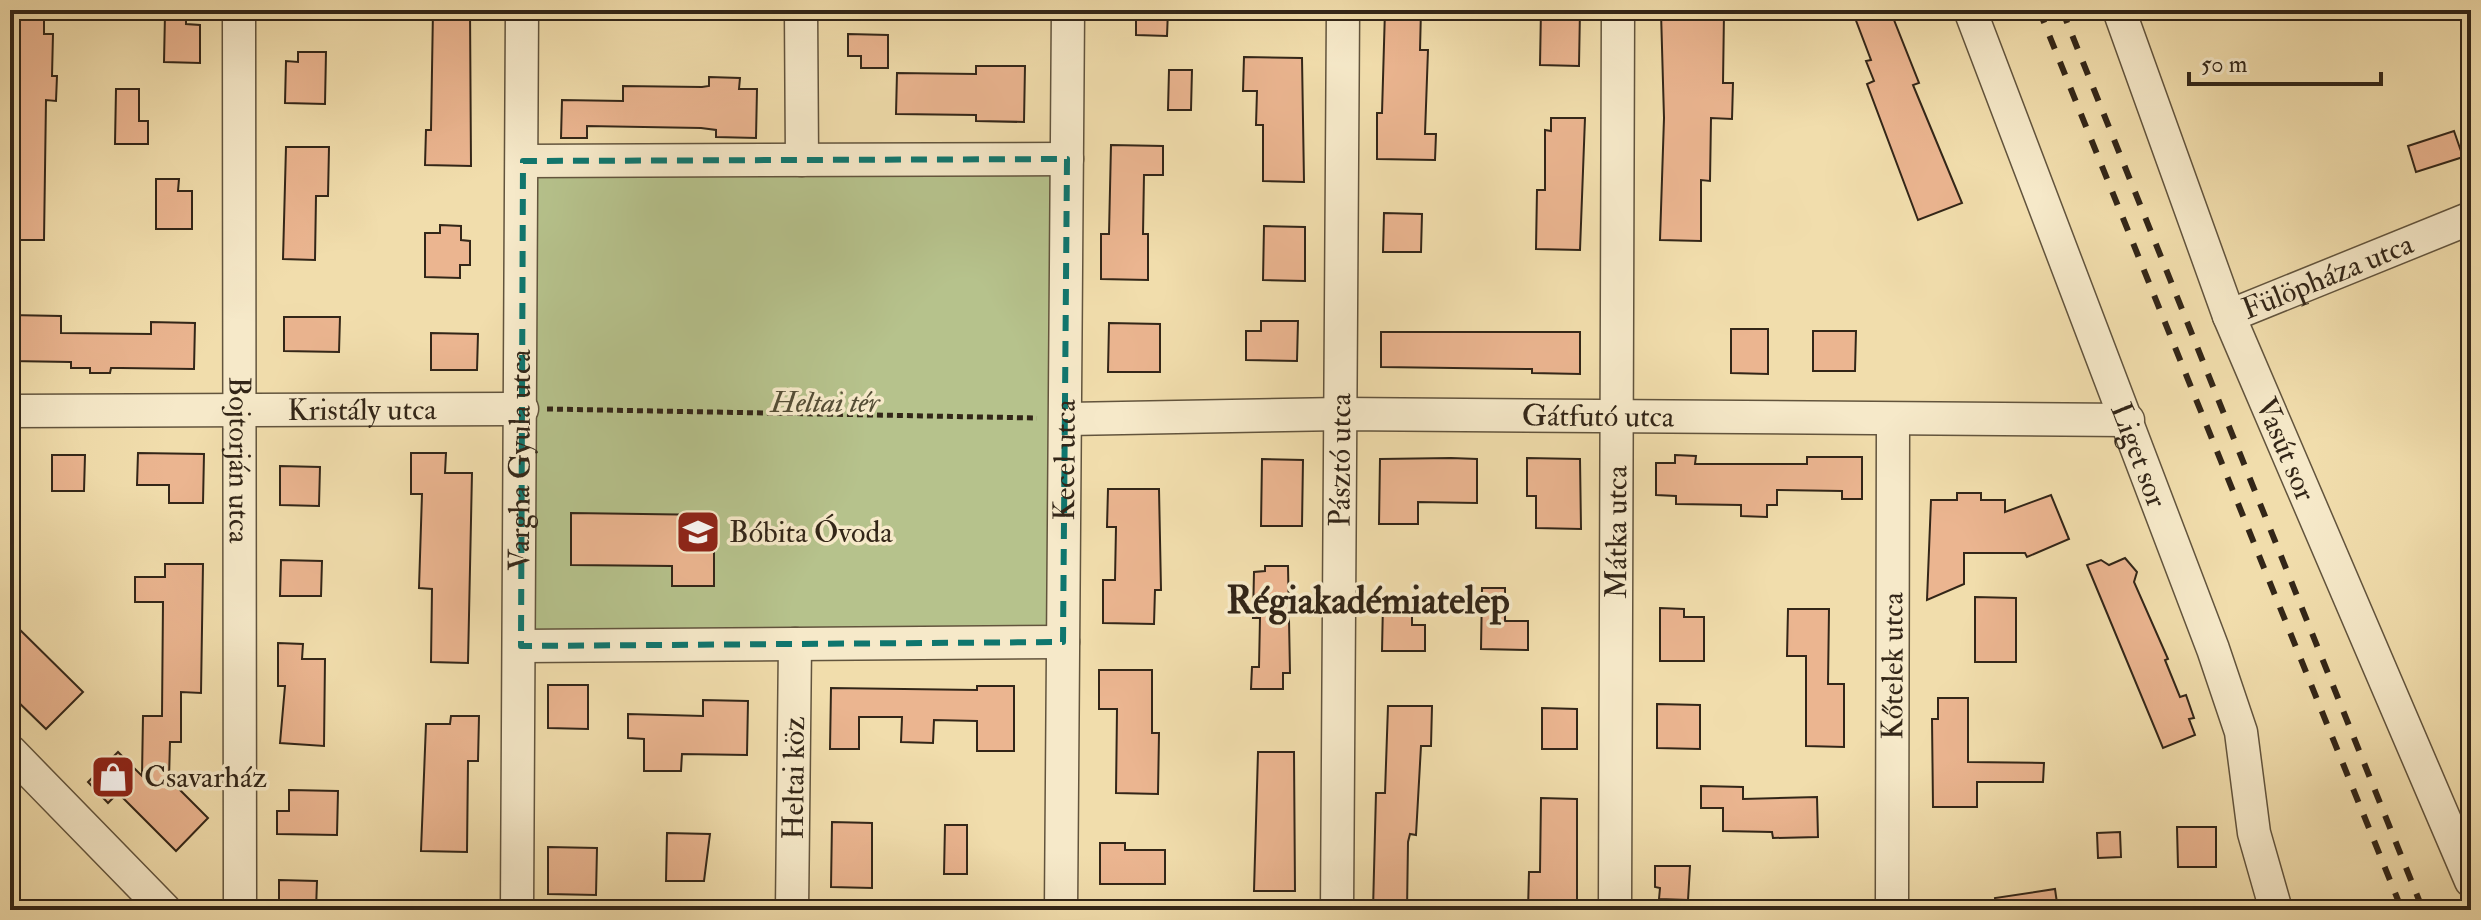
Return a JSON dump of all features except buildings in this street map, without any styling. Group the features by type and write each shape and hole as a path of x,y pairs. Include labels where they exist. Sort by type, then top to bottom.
{"street":[{"name":"Bojtorján utca","path":"239,10 240,910"},
{"name":"Vargha Gyula utca","path":"517,910 521,646 522,10"},
{"path":"801,10 802,160"},
{"name":"Kecel utca","path":"1061,910 1068,419 1068,10"},
{"name":"Pásztó utca","path":"1337,910 1343,10"},
{"name":"Mátka utca","path":"1615,910 1618,10"},
{"name":"Liget sor","path":"1970,10 2128,420 2241,732 2254,833 2276,910"},
{"name":"Vasút sor","path":"2119,10 2229,316 2471,881"},
{"path":"523,161 1067,159"},
{"name":"Fülöpháza utca","path":"2229,316 2471,218"},
{"name":"Kristály utca","path":"10,411 522,409"},
{"name":"Gátfutó utca","path":"1068,419 1340,414 1893,421 2128,420"},
{"name":"Kőtelek utca","path":"1892,910 1893,421"},
{"path":"521,646 1063,642"},
{"name":"Heltai köz","path":"792,910 795,644"},
{"path":"10,751 165,910"}],"path":[{"path":"522,409 1068,419"}],"highlighted area":[{"path":"1067,159 1063,642 521,646 523,161"}],"green space":[{"name":"Heltai tér","path":"1067,159 1063,642 521,646 523,161"}],"railway":[{"path":"2039,10 2402,910"},
{"path":"2062,10 2423,910"}],"place":[{"name":"Bóbita Óvoda","path":"698,532"},
{"name":"Csavarház","path":"113,777"}],"district":[{"name":"Régiakadémiatelep","path":"1368,601"}]}
